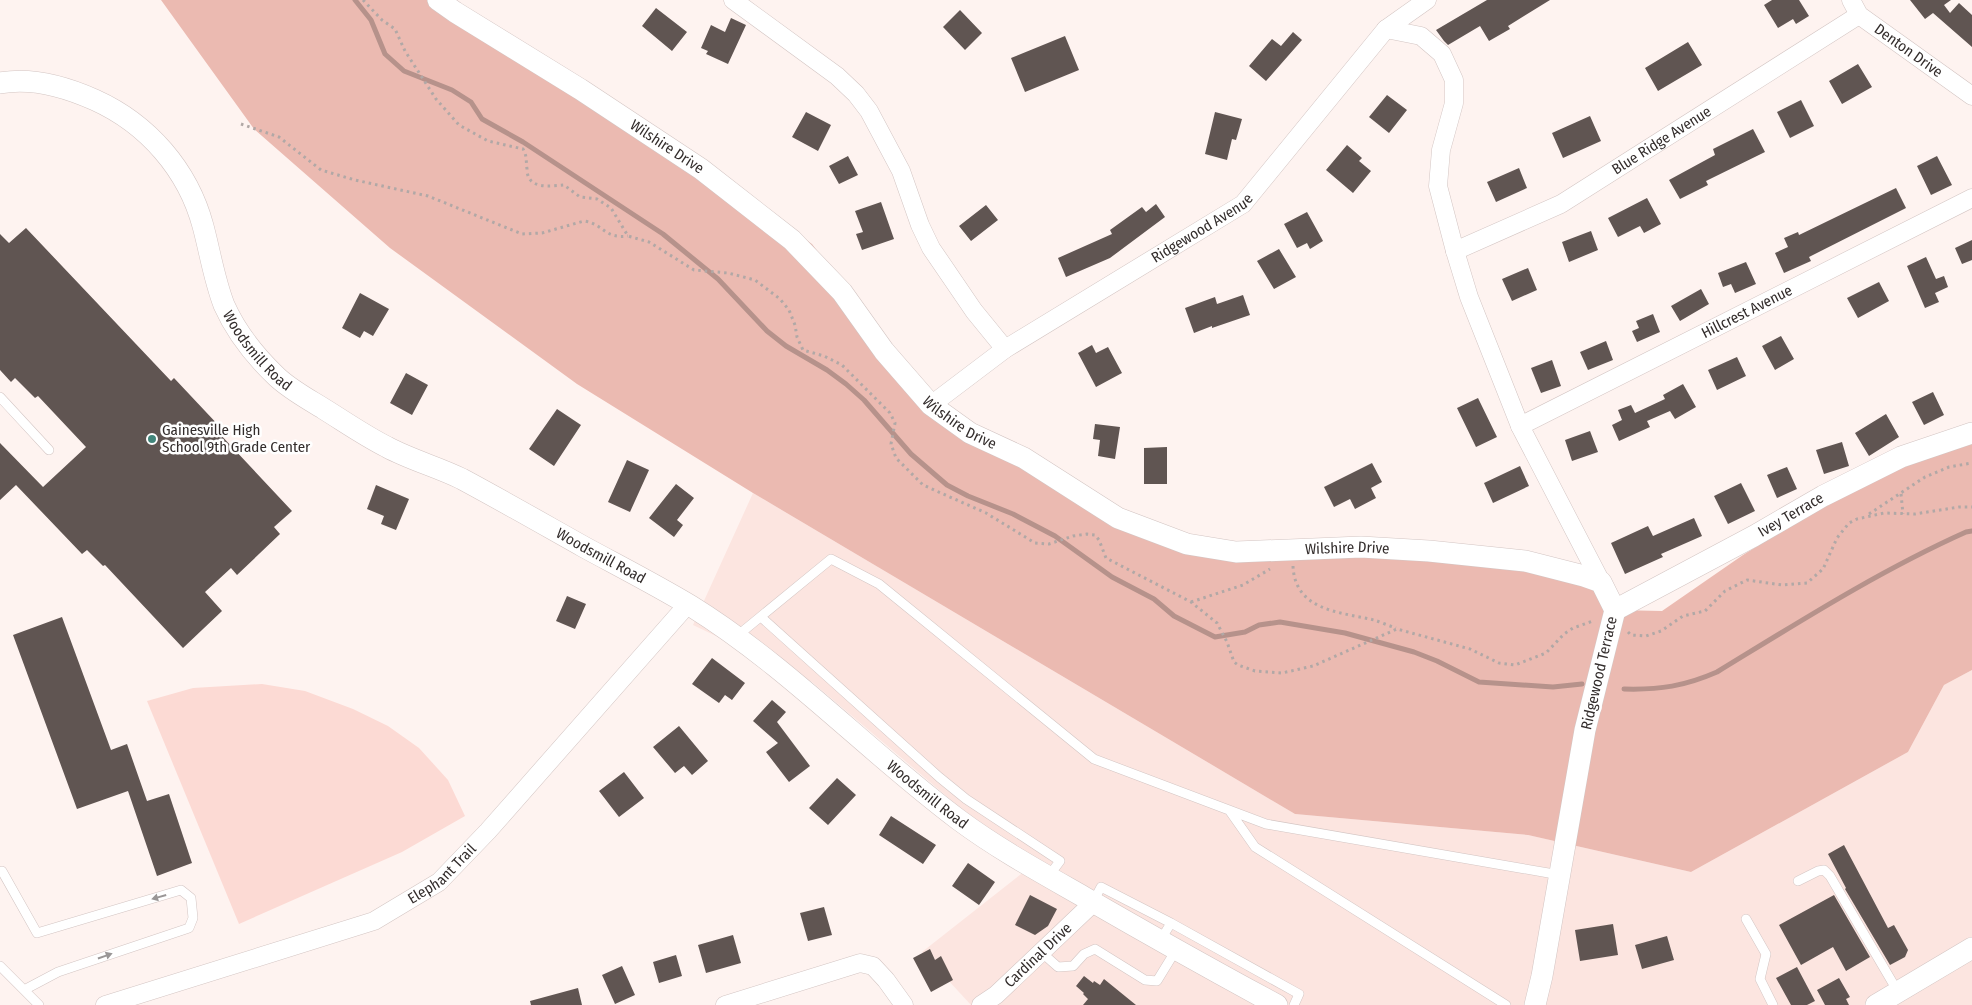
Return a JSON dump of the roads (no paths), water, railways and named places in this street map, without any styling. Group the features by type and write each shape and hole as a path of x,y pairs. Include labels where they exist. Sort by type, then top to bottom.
{"street":[{"name":"Wilshire Drive","path":"438,0 454,12 580,89 701,170 792,240 842,292 884,351 931,405 970,432 1024,458 1118,518 1187,544 1236,552 1361,547 1429,551 1525,561 1601,582"},
{"path":"733,0 837,76 865,106 901,171 920,224 931,248 974,311 1005,349"},
{"name":"Ridgewood Avenue","path":"931,405 1005,349 1243,204 1386,29 1427,0"},
{"name":"Denton Drive","path":"1855,8 1972,96"},
{"name":"Blue Ridge Avenue","path":"1455,250 1562,204 1855,8"},
{"name":"Ridgewood Terrace","path":"1386,29 1421,36 1442,54 1454,80 1454,103 1441,150 1438,186 1469,297 1520,426 1601,582 1614,615 1585,730 1542,976 1535,1005"},
{"name":"Woodsmill Road","path":"0,83 25,81 42,83 84,95 109,106 144,131 167,154 186,181 195,202 218,285 231,318 240,334 261,361 294,391 387,448 459,478 688,604 737,636 932,784 960,821 1048,877 1277,1005"},
{"name":"Hillcrest Avenue","path":"1520,426 1972,198"},
{"name":"Ivey Terrace","path":"1614,615 1823,496 1901,457 1972,433"},
{"name":"Elephant Trail","path":"105,1005 374,921 440,882 488,831 688,604"},
{"name":"Cardinal Drive","path":"994,1002 1041,952 1093,902"},
{"path":"1876,1005 1972,948"},
{"path":"725,1005 860,963 873,966 904,1005"}],"lane":[{"path":"0,397 49,450"},
{"path":"737,636 831,559 879,584 1094,759 1266,824 1560,875"},
{"path":"761,617 932,784"},
{"path":"1229,810 1255,847 1506,1005"},
{"path":"1798,881 1824,870 1830,876 1898,992"},
{"path":"2,871 37,933 181,890 191,898 193,918 189,928 58,972 24,990"},
{"path":"1093,902 1101,887 1171,922 1299,994 1294,1005"},
{"path":"1746,919 1766,954 1760,979 1773,1005"},
{"path":"1041,952 1058,967 1073,966 1084,954 1095,948 1145,980 1157,981 1168,945 1171,922"},
{"path":"0,966 39,1005"}],"waterway":[{"path":"355,0 371,20 385,54 404,71 452,90 471,102 482,119 523,142 663,234 718,279 767,331 786,346 827,370 846,384 864,400 911,454 947,485 968,496 1013,514 1055,536 1112,577 1154,599 1174,616 1215,637 1245,632 1259,625 1280,622 1345,633 1414,652 1479,682 1553,687 1582,684"},
{"path":"1624,689 1649,689 1672,686 1694,681 1717,672 1871,580 1934,547 1972,531"}],"place":[{"name":"Gainesville High School 9th Grade Center","path":"152,439"}]}
